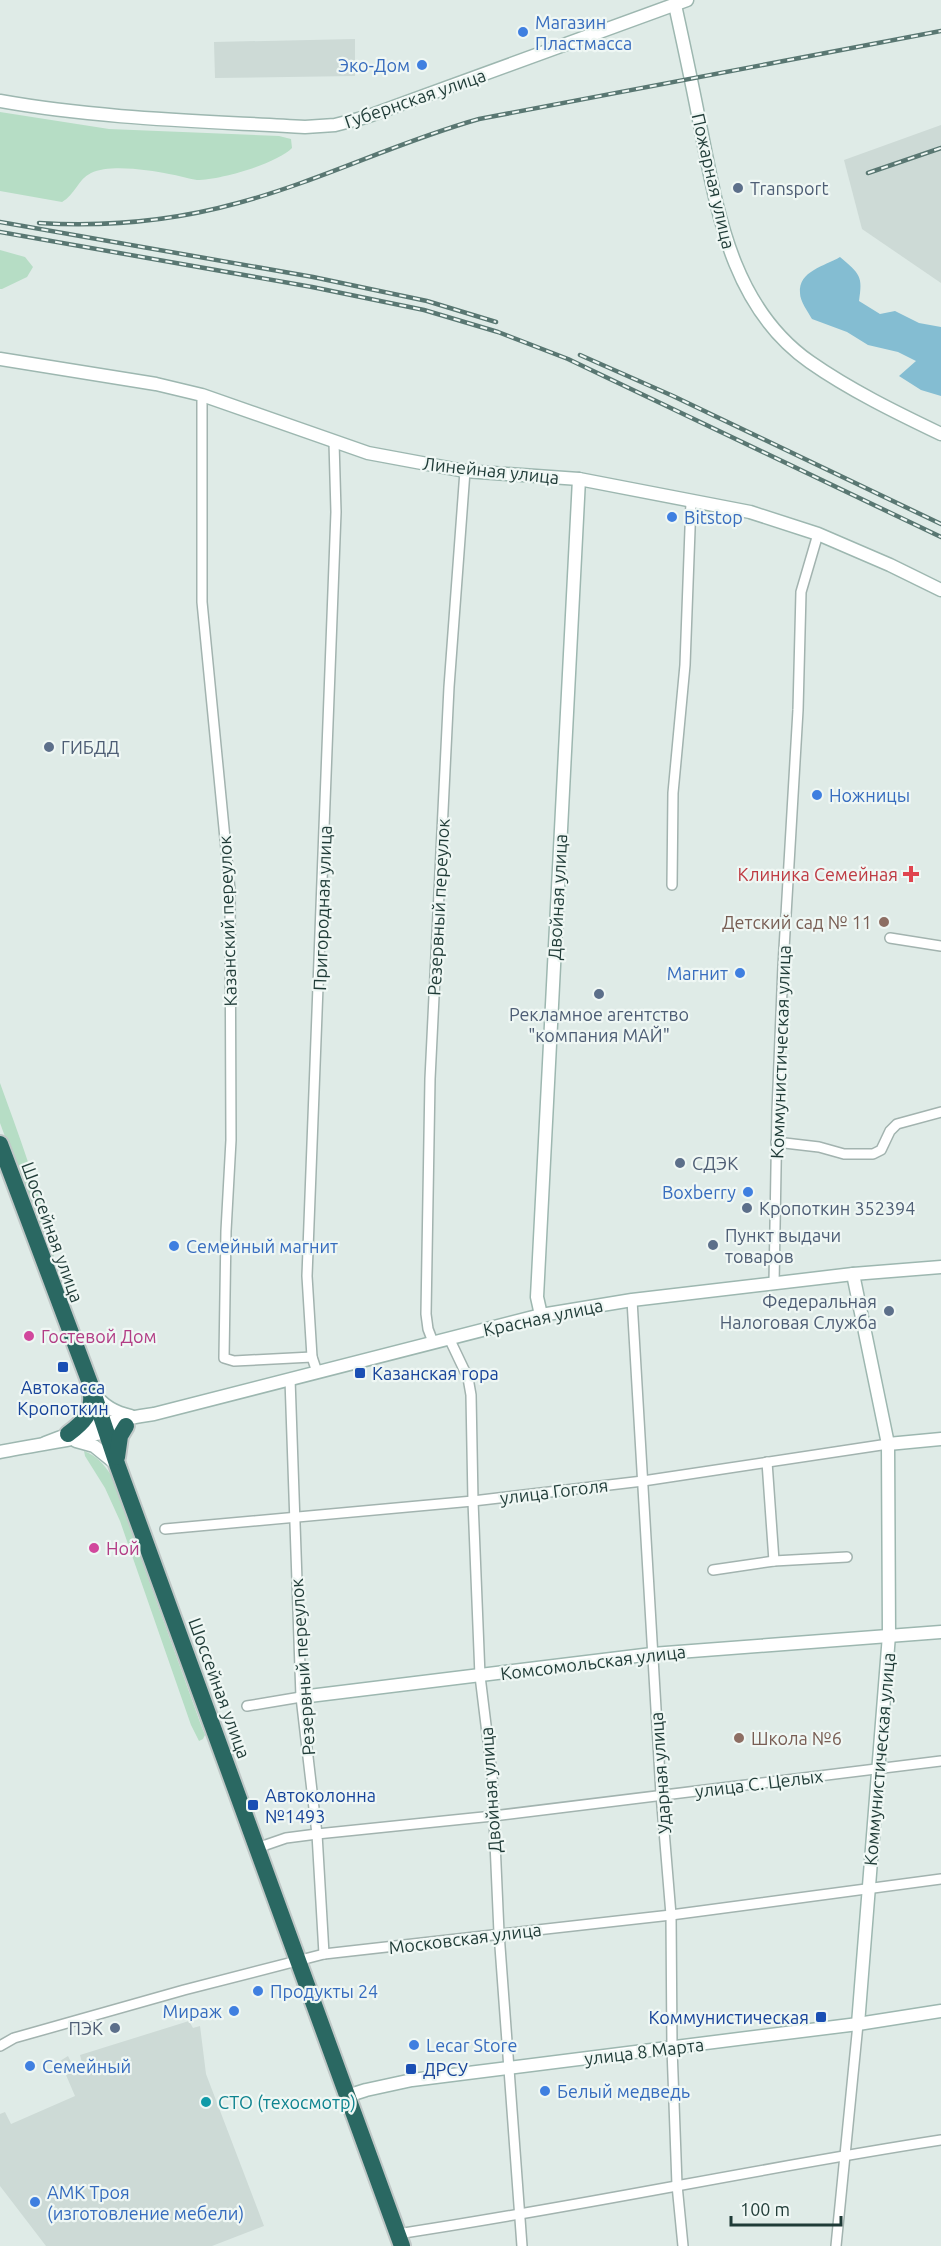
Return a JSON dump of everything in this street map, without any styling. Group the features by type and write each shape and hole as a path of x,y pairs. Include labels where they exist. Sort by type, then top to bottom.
{"highway":[{"name":"Шоссейная улица","path":"0,1144 117,1464 217,1717 257,1848 399,2240"},
{"path":"68,1437 86,1418 92,1401 90,1386"},
{"path":"117,1464 117,1447 120,1436 130,1421"}],"street":[{"name":"Губернская улица","path":"0,101 107,115 305,127 334,125 366,117 687,0"},
{"name":"Пожарная улица","path":"675,5 715,201 735,266 759,312 808,362 895,412 941,434"},
{"name":"Линейная улица","path":"0,358 156,384 201,395 368,453 465,471 579,479 750,512 818,534 891,565 941,590"},
{"name":"Казанский переулок","path":"201,395 202,602 230,890 231,1140 224,1358 234,1361 312,1357"},
{"name":"Пригородная улица","path":"317,1372 312,1357 307,1276 335,536 334,442"},
{"name":"Резервный переулок","path":"433,1342 426,1314 429,1079 449,687 465,471"},
{"name":"Двойная улица","path":"541,1315 537,1297 579,479"},
{"path":"672,885 673,793 685,665 691,502"},
{"name":"Коммунистическая улица","path":"774,1284 776,1142 783,966 798,710 801,591 818,534"},
{"path":"890,938 941,946"},
{"path":"776,1142 819,1147 844,1154 873,1154 881,1150 890,1131 897,1124 941,1112"},
{"name":"Красная улица","path":"0,1452 45,1443 541,1315 632,1300 853,1274 941,1267"},
{"name":"Коммунистическая улица","path":"836,2246 858,2024 889,1635 888,1444 853,1274"},
{"name":"Ударная улица","path":"632,1300 652,1654 671,1914 672,2048 677,2186 683,2246"},
{"name":"Двойная улица","path":"449,1338 468,1378 471,1395 480,1676 492,1774 499,1933 522,2246"},
{"name":"Резервный переулок","path":"290,1379 293,1519 301,1697 318,1834 324,1954"},
{"path":"90,1386 105,1405 123,1414 130,1421"},
{"path":"68,1437 94,1446 106,1453 117,1464"},
{"name":"улица Гоголя","path":"165,1529 473,1501 643,1481 888,1444 941,1439"},
{"path":"767,1462 774,1561"},
{"path":"713,1570 774,1561 847,1557"},
{"name":"Комсомольская улица","path":"247,1706 301,1697 652,1654 941,1632"},
{"name":"улица С. Целых","path":"257,1848 286,1838 493,1816 941,1761"},
{"name":"Московская улица","path":"0,2046 14,2038 184,1990 324,1954 671,1914 941,1879"},
{"name":"улица 8 Марта","path":"347,2096 412,2080 858,2024 941,2011"},
{"path":"399,2240 844,2155 941,2140"}],"shaded area":[{"path":"355,39 355,76 215,78 214,42"},
{"path":"941,125 941,283 862,229 844,160"},
{"path":"189,2021 193,2028 200,2026 206,2074 264,2226 212,2246 46,2246 0,2186 0,2114 5,2112 11,2124 75,2096 60,2061 68,2056 73,2066 82,2063 80,2055"}],"green space":[{"path":"0,112 109,129 279,136 291,139 292,148 274,160 261,165 207,179 197,180 161,172 130,169 99,170 87,176 62,202 0,191"},
{"path":"0,250 25,257 33,267 27,277 2,289 0,289"},
{"path":"0,1083 42,1206 59,1283 0,1123"},
{"path":"84,1451 99,1460 111,1475 205,1735 199,1741 191,1725 120,1521"}],"water":[{"path":"840,257 858,276 861,286 859,301 880,314 895,311 919,323 941,327 941,396 921,390 899,376 916,361 898,352 868,345 847,332 812,319 800,296 803,279 814,270"}],"railway":[{"path":"39,223 114,223 164,218 214,209 299,184 448,128 479,119 941,31"},
{"path":"868,173 941,148"},
{"path":"0,222 313,277 427,301 496,322"},
{"path":"0,232 312,287 424,310 498,332 568,359 941,537"},
{"path":"580,355 673,396 941,524"}],"place":[{"name":"Магазин Пластмасса","path":"523,32"},
{"name":"Эко-Дом","path":"422,65"},
{"name":"Transport","path":"738,188"},
{"name":"Bitstop","path":"672,517"},
{"name":"ГИБДД","path":"49,747"},
{"name":"Ножницы","path":"817,795"},
{"name":"Клиника Семейная","path":"911,874"},
{"name":"Детский сад № 11","path":"884,922"},
{"name":"Магнит","path":"740,973"},
{"name":"Рекламное агентство \"компания МАЙ\"","path":"599,994"},
{"name":"СДЭК","path":"680,1163"},
{"name":"Boxberry","path":"748,1192"},
{"name":"Кропоткин 352394","path":"747,1208"},
{"name":"Пункт выдачи товаров","path":"713,1245"},
{"name":"Семейный магнит","path":"174,1246"},
{"name":"Федеральная Налоговая Служба","path":"889,1311"},
{"name":"Гостевой Дом","path":"29,1336"},
{"name":"Автокасса Кропоткин","path":"63,1367"},
{"name":"Казанская гора","path":"360,1373"},
{"name":"Ной","path":"94,1548"},
{"name":"Школа №6","path":"739,1738"},
{"name":"Автоколонна №1493","path":"253,1805"},
{"name":"Продукты 24","path":"258,1991"},
{"name":"Мираж","path":"234,2011"},
{"name":"Коммунистическая","path":"821,2017"},
{"name":"ПЭК","path":"115,2028"},
{"name":"Lecar Store","path":"414,2045"},
{"name":"Семейный","path":"30,2066"},
{"name":"ДРСУ","path":"411,2069"},
{"name":"Белый медведь","path":"545,2091"},
{"name":"СТО (техосмотр)","path":"206,2102"},
{"name":"АМК Троя (изготовление мебели)","path":"35,2202"}]}
